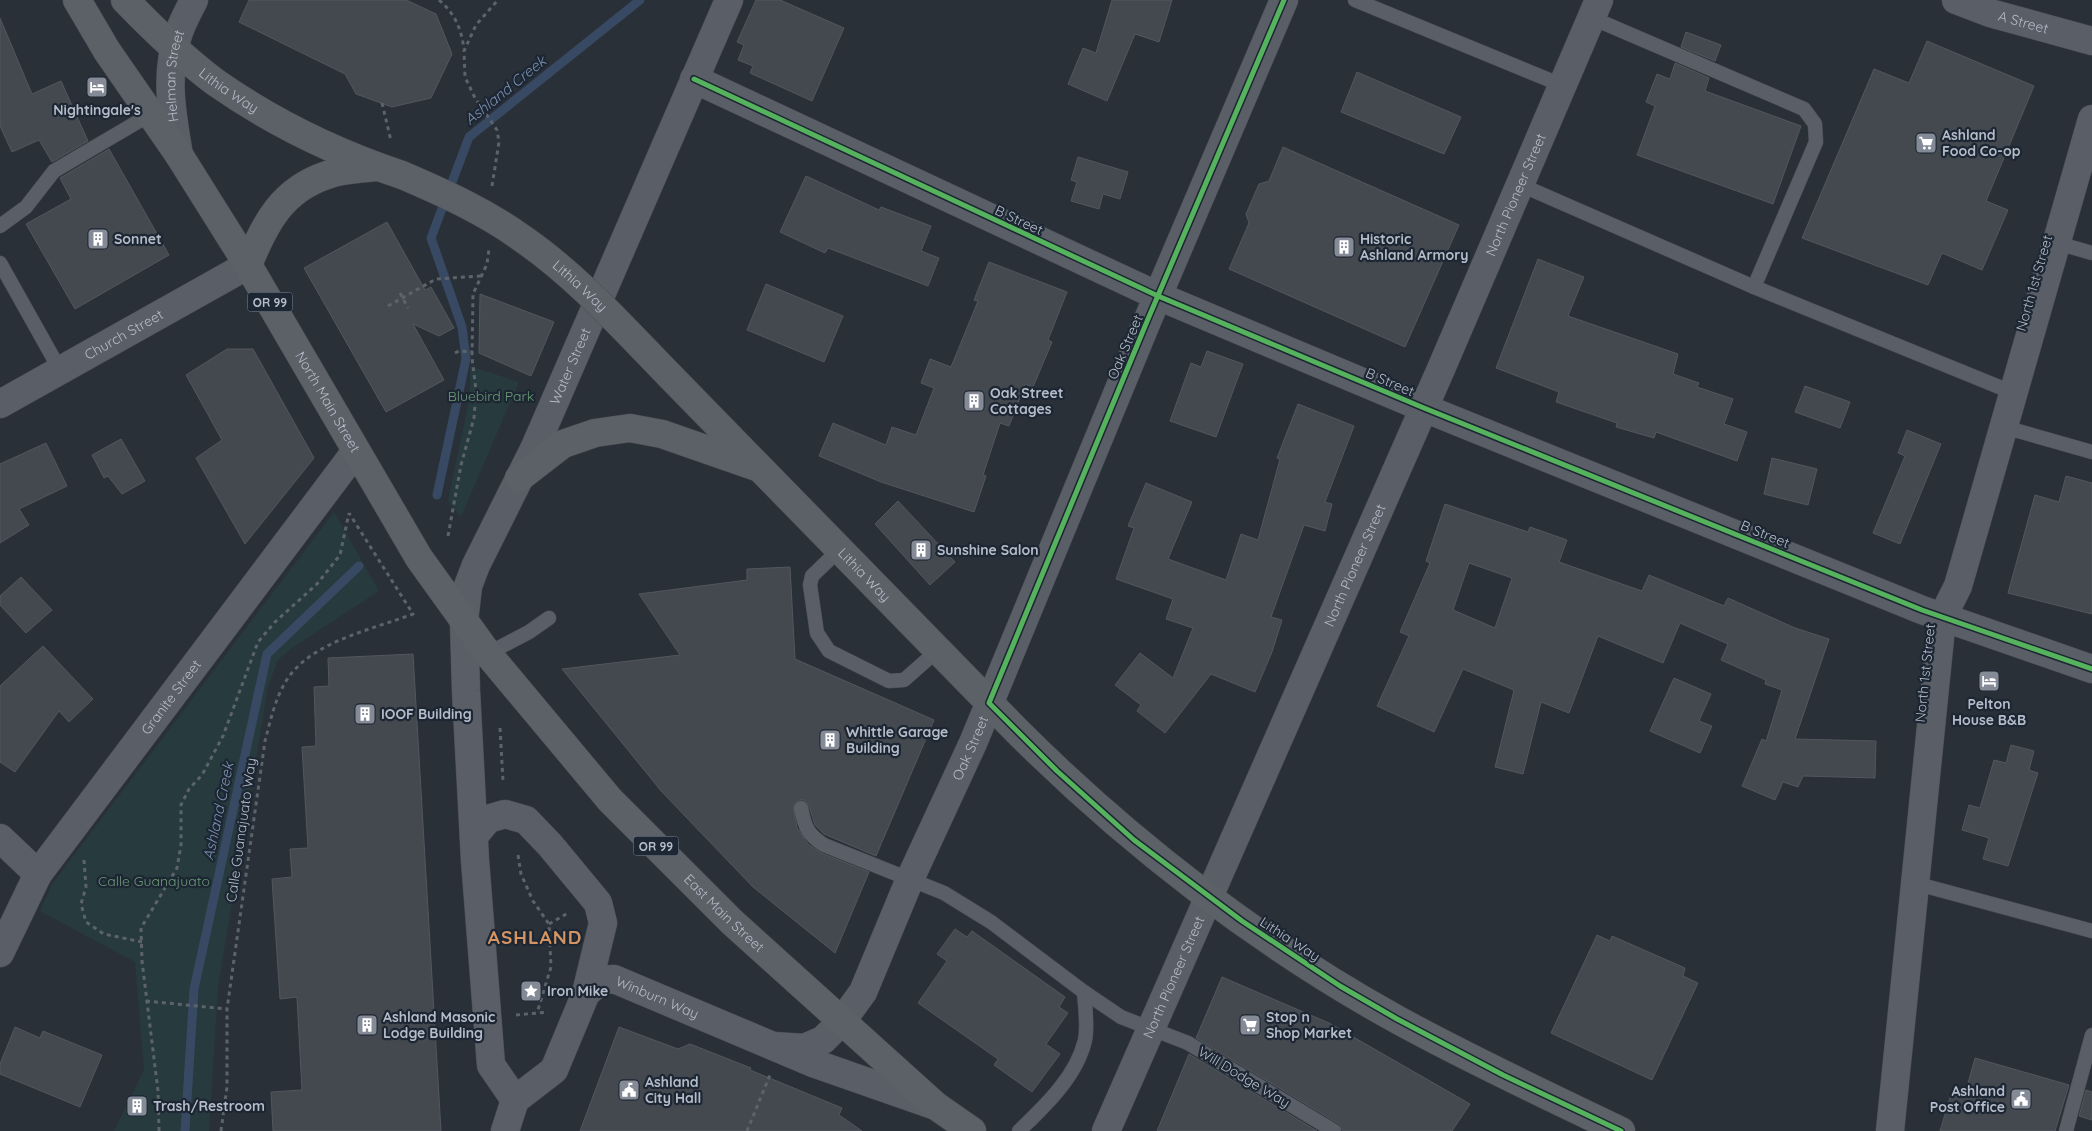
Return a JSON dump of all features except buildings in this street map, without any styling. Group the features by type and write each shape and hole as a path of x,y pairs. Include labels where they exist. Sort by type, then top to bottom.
{"main road":[{"name":"North Main Street","path":"77,0 107,51 179,155 248,265 419,558 464,622"},
{"name":"Lithia Way","path":"125,0 175,48 214,81 258,110 313,140 384,157 402,176 475,209 524,239 608,312 989,703 1057,771 1134,840 1250,926 1340,986 1397,1019 1503,1075 1621,1131"},
{"path":"248,265 258,240 282,203 296,189 328,174 384,157"},
{"path":"519,478 562,444 595,433 630,428 662,434 758,467"},
{"name":"East Main Street","path":"464,622 477,659 610,800 732,922 936,1106 972,1131"}],"street":[{"name":"Helman Street","path":"179,155 170,100 171,64 179,31 194,0"},
{"name":"Water Street","path":"464,622 468,586 476,565 539,438 729,0"},
{"name":"Oak Street","path":"842,1021 863,992 910,879 973,743 1158,296 1284,0"},
{"name":"A Street","path":"1956,0 1990,12 2092,41"},
{"name":"North Pioneer Street","path":"1106,1131 1424,408 1596,9"},
{"name":"B Street","path":"694,79 1158,296 1424,408 1942,618 2092,669"},
{"name":"North 1st Street","path":"1890,1131 1942,618 1958,586 2092,119"},
{"name":"Church Street","path":"0,404 248,265"},
{"name":"Granite Street","path":"0,953 38,874 356,451"},
{"path":"477,659 474,836 491,1065 515,1100"},
{"path":"474,836 488,819 506,814 526,820 550,845 598,903 603,923 586,993 554,1070 515,1100 505,1131"},
{"path":"0,838 38,874"},
{"name":"Winburn Way","path":"586,993 602,980 614,979 774,1058 813,1063 936,1106"},
{"name":"Winburn Way","path":"774,1058 823,1040 842,1021"}],"lane":[{"path":"1354,0 1564,86"},
{"path":"1596,9 1804,109 1815,124 1816,142 1754,287"},
{"path":"0,226 26,207 54,170 151,114"},
{"path":"1521,185 1754,287 2014,393"},
{"path":"2057,243 2092,253"},
{"path":"0,263 60,370"},
{"path":"2004,427 2092,452"},
{"path":"839,550 812,576 810,585 817,633 829,651 890,681 904,680 938,650"},
{"path":"477,659 529,632 549,618"},
{"name":"Will Dodge Way","path":"801,808 805,825 811,836 824,845 944,893 991,922 1084,992 1121,1017 1188,1043 1334,1131"},
{"path":"1914,883 2092,931"},
{"path":"1019,1131 1061,1086 1076,1064 1085,1039 1084,992"},
{"path":"2066,1131 2092,1035"}],"path":[{"path":"439,0 449,8 461,29 465,77 475,98 497,130 499,142 492,190"},
{"path":"464,51 476,25 498,0"},
{"path":"382,103 384,157"},
{"path":"448,536 460,465 474,418 476,390 471,352 474,294 487,264 490,244"},
{"path":"388,306 436,279 481,276"},
{"path":"400,293 408,308"},
{"path":"455,353 459,351 471,352"},
{"path":"500,728 503,781"},
{"path":"65,838 86,863 86,888 81,904 86,922 104,934 142,942 146,1001 158,1090 159,1131"},
{"path":"514,850 519,856 521,874 533,901 549,924 552,967 537,1013"},
{"path":"549,924 572,911"},
{"path":"146,1001 227,1009"},
{"path":"516,1015 555,1012"},
{"path":"747,1131 774,1058"}],"green space":[{"name":"Bluebird Park","path":"470,366 519,382 461,517 448,501 470,396"},
{"name":"Calle Guanajuato","path":"334,512 379,591 292,648 278,660 268,687 218,987 209,1131 114,1131 144,1070 135,962 40,911 52,884"}],"waterway":[{"name":"Ashland Creek","path":"437,495 466,359 462,327 431,238 469,137 640,0"},
{"name":"Ashland Creek","path":"185,1131 194,989 267,654 359,566"}],"cycle path":[{"path":"1284,0 1148,319 989,703 1057,771 1134,840 1242,921 1340,986 1397,1019 1503,1075 1621,1131"},
{"path":"694,79 1158,296 1424,408 1922,610 2092,669"}],"place":[{"name":"Nightingale's","path":"97,87"},
{"name":"Ashland Food Co-op","path":"1926,143"},
{"name":"Sonnet","path":"98,239"},
{"name":"Historic Ashland Armory","path":"1344,247"},
{"name":"Oak Street Cottages","path":"974,401"},
{"name":"Sunshine Salon","path":"921,550"},
{"name":"Pelton House B&B","path":"1989,681"},
{"name":"IOOF Building","path":"365,714"},
{"name":"Whittle Garage Building","path":"830,740"},
{"name":"Iron Mike","path":"531,991"},
{"name":"Ashland Masonic Lodge Building","path":"367,1025"},
{"name":"Stop n Shop Market","path":"1250,1025"},
{"name":"Ashland City Hall","path":"629,1090"},
{"name":"Ashland Post Office","path":"2021,1099"},
{"name":"Trash/Restroom","path":"137,1106"}],"district":[{"name":"ASHLAND","path":"535,937"}]}
